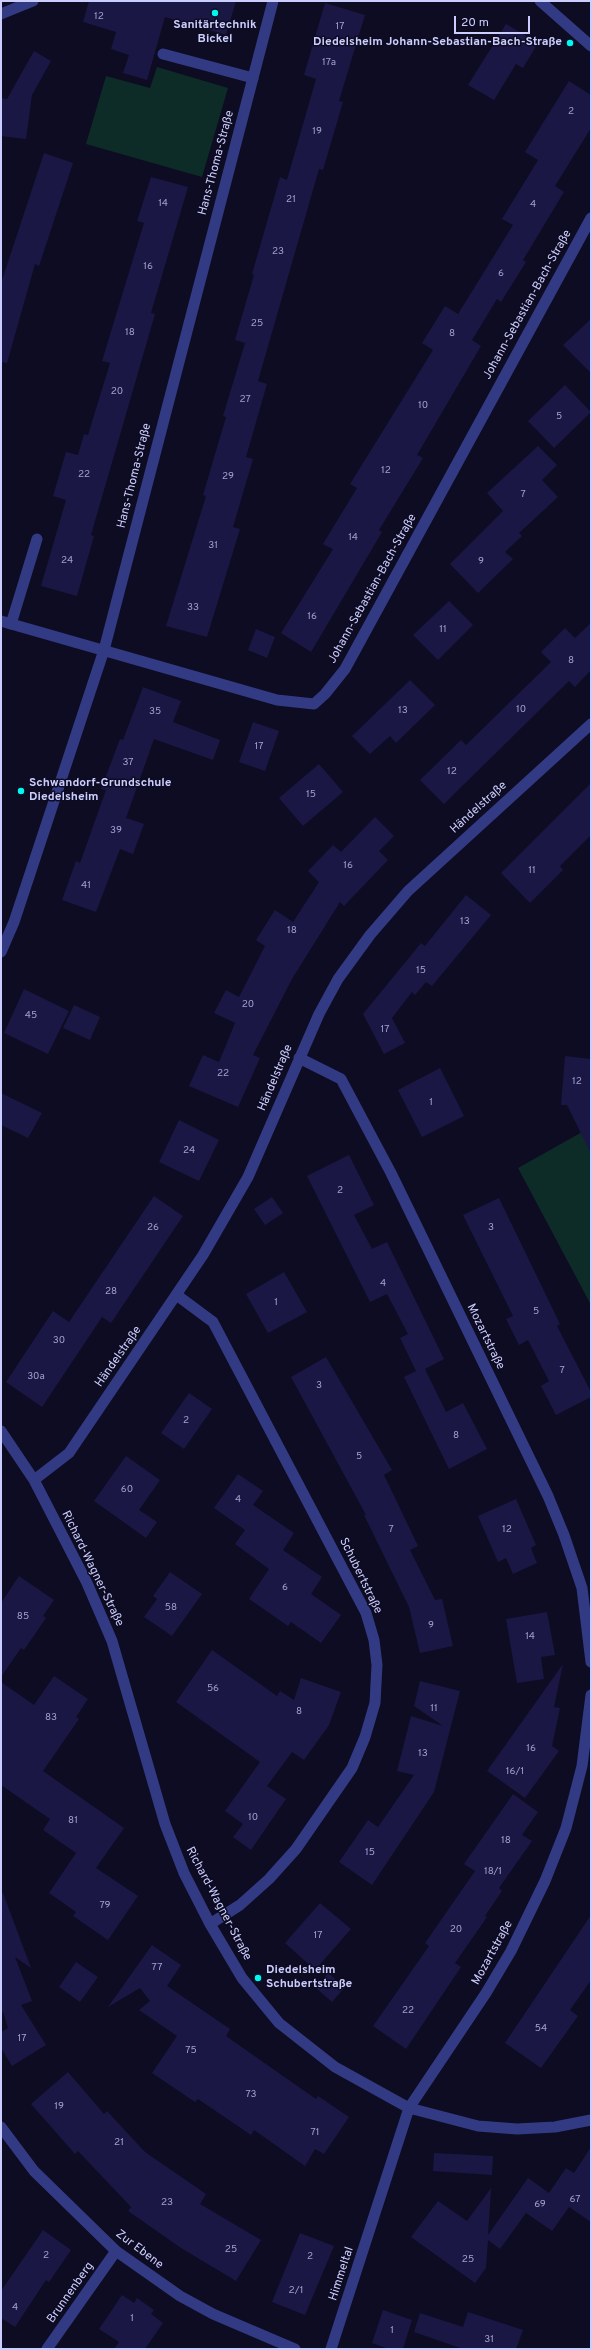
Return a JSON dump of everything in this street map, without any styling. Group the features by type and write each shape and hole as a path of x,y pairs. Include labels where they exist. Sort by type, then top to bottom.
{"street":[{"path":"1,14 33,1"},
{"name":"Hans-Thoma-Straße","path":"1,952 14,922 104,650 273,1"},
{"path":"540,1 591,46"},
{"path":"163,54 253,78"},
{"name":"Johann-Sebastian-Bach-Straße","path":"6,622 277,700 314,704 325,694 345,669 591,218"},
{"path":"6,622 37,539"},
{"name":"Händelstraße","path":"34,1480 69,1453 178,1296 248,1177 319,1014 338,979 370,935 408,891 591,724"},
{"name":"Mozartstraße","path":"299,1058 341,1079 391,1173 548,1496 564,1535 582,1588 591,1662"},
{"name":"Schubertstraße","path":"178,1296 213,1322 217,1328 366,1613 374,1640 377,1665 375,1703 365,1737 352,1768 296,1849 269,1880 240,1905 210,1924"},
{"name":"Richard-Wagner-Straße","path":"1,1431 34,1480 87,1583 112,1641 165,1824 184,1873 210,1924 242,1978 279,2023 335,2067 409,2108 478,2126 517,2129 555,2127 591,2120"},
{"name":"Mozartstraße","path":"378,2207 409,2108 486,1993 511,1951 545,1881 566,1828 582,1766 591,1695"},
{"name":"Zur Ebene","path":"1,2127 34,2170 116,2251 180,2296 213,2314 295,2349"},
{"name":"Himmeltal","path":"331,2349 378,2207"},
{"name":"Brunnenberg","path":"47,2349 116,2251"}],"green space":[{"path":"157,67 228,88 202,177 86,144 106,76 150,88"},
{"path":"591,1127 591,1305 518,1168"}],"building":[{"path":"89,1 236,1 226,35 165,17 147,80 123,73 129,55 111,49 116,32 83,22"},
{"path":"325,3 365,15 339,101 343,102 323,170 319,169 258,381 267,384 246,457 253,459 233,527 240,529 207,637 166,626 206,496 203,495 226,417 223,416 245,343 235,340 254,275 252,274 280,177 287,180 316,79 304,75"},
{"path":"506,24 538,43 523,68 516,64 494,100 468,85"},
{"path":"34,51 51,61 32,95 26,139 1,136 1,98 7,99"},
{"path":"569,81 591,95 591,128 555,186 564,192 523,260 526,262 501,302 497,299 472,340 481,346 417,455 423,458 379,530 382,532 311,652 281,633 333,549 323,544 357,488 350,484 433,350 422,343 445,306 458,314 513,225 502,219 538,160 525,152"},
{"path":"44,153 73,163 39,266 35,264 7,363 1,362 1,283"},
{"path":"151,177 188,187 151,313 155,314 91,535 94,536 77,596 41,586 66,500 53,496 66,452 78,455 84,434 88,435 110,363 102,361 144,223 137,221"},
{"path":"591,319 591,373 563,345"},
{"path":"565,385 591,412 554,448 528,421"},
{"path":"538,446 557,465 542,480 558,497 519,533 522,536 505,552 513,559 478,593 450,564 503,511 487,493"},
{"path":"449,601 473,625 438,660 413,635"},
{"path":"591,623 591,670 575,687 569,681 444,804 420,780 461,740 466,745 551,662 541,652 565,628 575,638"},
{"path":"256,629 275,637 267,658 248,650"},
{"path":"410,680 435,705 396,743 390,736 370,754 352,736"},
{"path":"143,687 181,701 173,722 220,740 213,760 154,739 126,818 144,824 133,854 120,849 96,912 62,900 76,861 80,863 106,790 101,789 120,739 123,740"},
{"path":"253,722 279,731 265,771 239,762"},
{"path":"319,764 343,792 303,826 279,798"},
{"path":"591,783 591,835 560,866 563,870 530,903 501,873"},
{"path":"375,817 394,836 379,851 388,860 344,906 340,902 292,979 253,1055 260,1058 238,1107 189,1086 203,1055 219,1062 235,1023 214,1013 226,990 239,997 265,946 256,940 275,910 293,922 319,882 308,871 333,845 341,852"},
{"path":"466,895 491,915 432,986 426,982 415,995 412,992 392,1018 405,1043 384,1054 363,1014 421,943 425,946"},
{"path":"24,989 69,1011 48,1054 4,1033"},
{"path":"74,1005 100,1017 90,1040 63,1028"},
{"path":"565,1056 591,1059 591,1154 567,1105 561,1105"},
{"path":"440,1068 464,1116 422,1137 398,1090"},
{"path":"1,1093 42,1113 28,1138 1,1125"},
{"path":"179,1120 219,1140 199,1181 159,1162"},
{"path":"349,1155 374,1205 354,1215 372,1249 387,1242 444,1359 425,1369 446,1412 463,1403 487,1449 449,1469 404,1377 416,1371 400,1338 408,1334 387,1294 370,1302 307,1176"},
{"path":"154,1196 183,1216 111,1323 102,1317 42,1407 6,1382 53,1311 69,1322"},
{"path":"272,1197 283,1213 265,1225 254,1209"},
{"path":"499,1198 560,1324 557,1326 591,1392 591,1397 556,1415 541,1386 549,1381 528,1340 519,1345 506,1319 513,1316 463,1215"},
{"path":"284,1272 307,1312 268,1333 246,1294"},
{"path":"326,1357 392,1470 384,1475 418,1546 410,1550 435,1600 442,1599 453,1646 420,1653 409,1607 364,1515 366,1515 291,1377"},
{"path":"189,1393 212,1409 184,1449 161,1433"},
{"path":"126,1456 160,1480 139,1510 157,1522 146,1538 94,1501"},
{"path":"238,1474 263,1491 253,1505 294,1533 283,1550 322,1577 311,1594 341,1615 321,1643 291,1622 288,1626 249,1599 269,1569 235,1544 245,1530 214,1508"},
{"path":"516,1499 536,1545 531,1548 537,1563 513,1574 506,1558 498,1562 478,1516"},
{"path":"170,1572 202,1594 172,1636 144,1617 157,1599 153,1596"},
{"path":"19,1576 54,1600 43,1616 46,1618 24,1650 21,1648 1,1677 1,1603"},
{"path":"547,1612 555,1655 541,1657 544,1679 517,1683 506,1619"},
{"path":"212,1650 277,1696 280,1691 294,1700 301,1678 341,1692 329,1725 304,1760 292,1752 267,1786 286,1799 251,1850 233,1837 243,1824 225,1811 260,1762 176,1702"},
{"path":"563,1664 554,1707 560,1708 552,1746 559,1751 525,1798 487,1771"},
{"path":"54,1676 88,1699 76,1717 79,1719 43,1771 124,1828 96,1868 138,1896 108,1940 73,1916 76,1912 49,1893 76,1853 43,1830 50,1819 1,1785 1,1682 34,1705"},
{"path":"420,1681 460,1691 434,1792 372,1885 339,1862 368,1820 378,1827 414,1775 397,1771 411,1716 443,1726 414,1706"},
{"path":"513,1794 538,1812 522,1835 532,1841 499,1888 502,1891 485,1916 487,1917 455,1963 461,1967 406,2049 373,2026 429,1946 425,1943 475,1871 464,1864"},
{"path":"3,1893 31,1968 15,1957 32,2001 21,2005 46,2045 12,2066 1,2048 1,2032 8,2028 3,2012 1,2013 1,1894"},
{"path":"320,1903 351,1929 315,1970 285,1943"},
{"path":"591,1915 591,1980 570,2010 578,2016 541,2068 505,2043"},
{"path":"152,1945 181,1965 167,1986 230,2029 226,2036 316,2099 318,2096 349,2117 324,2154 315,2149 305,2166 254,2130 251,2135 198,2099 195,2102 152,2073 177,2036 139,2010 150,2001 140,1988 108,2007"},
{"path":"76,1962 98,1977 80,2002 59,1987"},
{"path":"328,1973 345,1987 332,2002 316,1988"},
{"path":"68,2072 104,2114 107,2111 145,2152 206,2194 200,2204 261,2240 236,2281 181,2248 128,2211 131,2207 78,2151 75,2154 31,2104"},
{"path":"591,2147 591,2222 569,2207 552,2231 526,2213 500,2249 488,2240 486,2268 475,2283 411,2237 438,2201 467,2221 491,2188 488,2235 528,2178 549,2193 566,2168 574,2173"},
{"path":"434,2153 493,2156 492,2175 433,2171"},
{"path":"43,2230 71,2250 49,2282 46,2280 15,2327 1,2318 1,2291"},
{"path":"300,2233 334,2246 305,2315 272,2302"},
{"path":"122,2295 134,2303 137,2298 154,2310 151,2314 163,2323 145,2349 114,2349 119,2342 99,2329"},
{"path":"383,2310 412,2320 403,2349 389,2349 372,2343"},
{"path":"468,2312 523,2330 516,2349 463,2349 414,2332 420,2313 463,2327"}],"place":[{"name":"Sanitärtechnik Bickel","path":"215,13"},
{"name":"Diedelsheim Johann-Sebastian-Bach-Straße","path":"570,43"},
{"name":"Schwandorf-Grundschule Diedelsheim","path":"21,791"},
{"name":"Diedelsheim Schubertstraße","path":"258,1978"}]}
